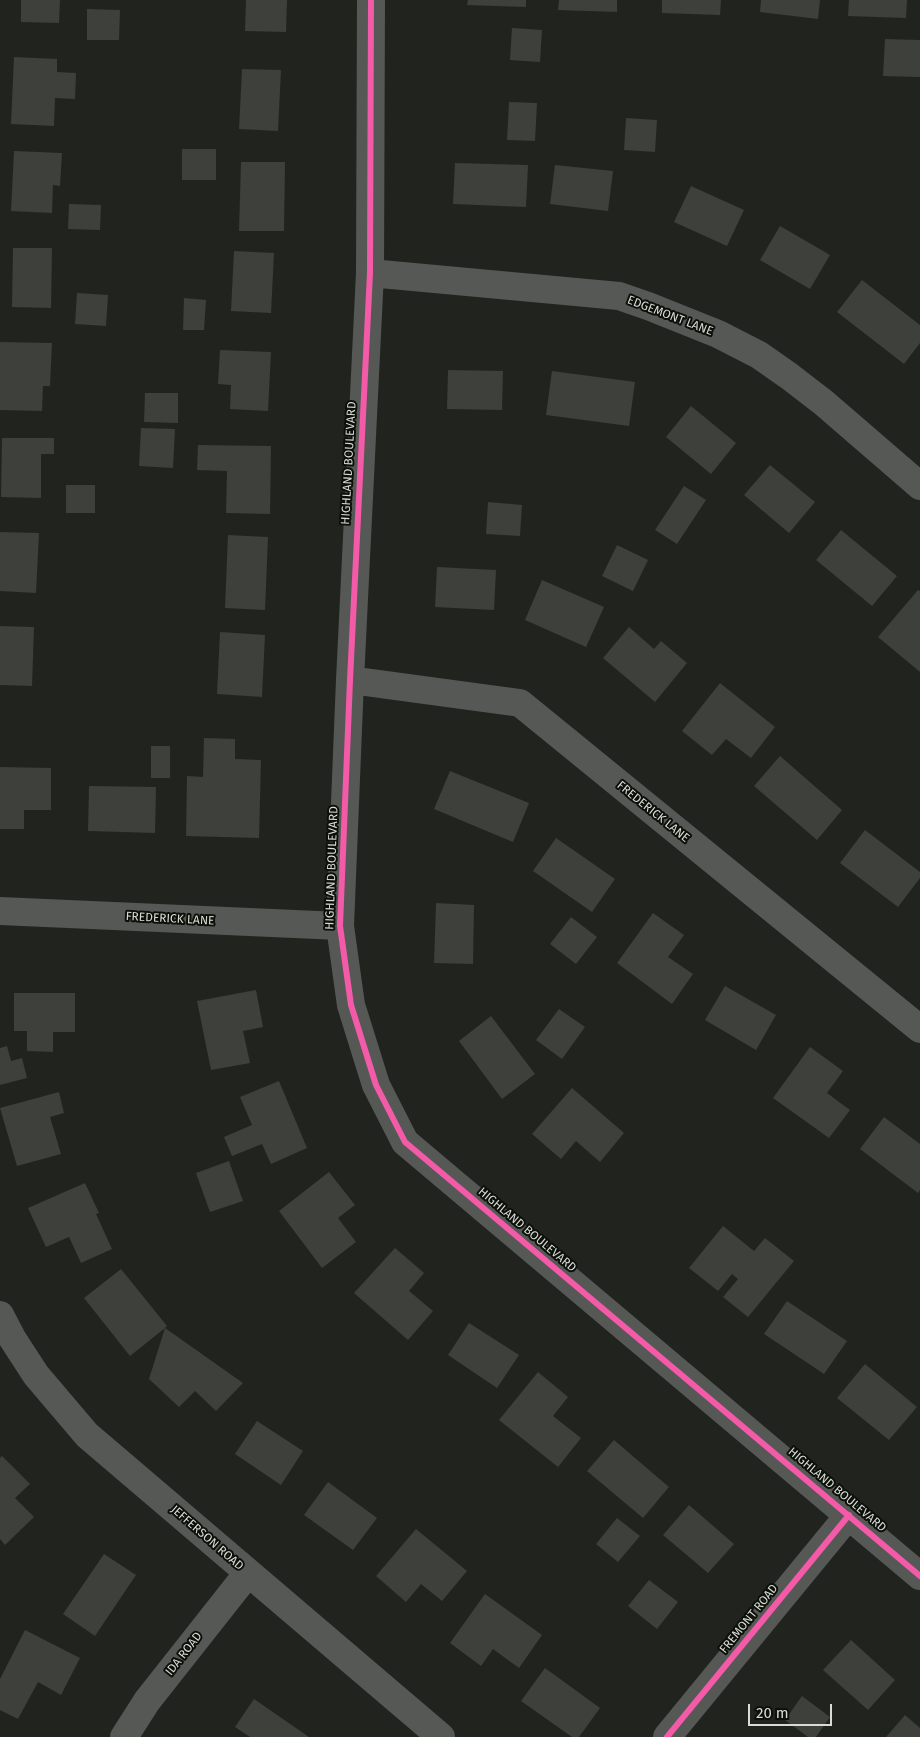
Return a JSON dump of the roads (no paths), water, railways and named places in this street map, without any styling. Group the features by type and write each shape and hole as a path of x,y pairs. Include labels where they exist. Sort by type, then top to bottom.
{"street":[{"name":"HIGHLAND BOULEVARD","path":"370,0 370,273 340,926 351,1006 376,1085 405,1142 920,1576"},
{"name":"EDGEMONT LANE","path":"370,273 619,296 648,306 718,334 759,355 824,403 920,486"},
{"name":"FREDERICK LANE","path":"350,680 520,703 920,1029"},
{"name":"FREDERICK LANE","path":"0,911 340,926"},
{"name":"JEFFERSON ROAD","path":"0,1315 12,1338 36,1375 87,1436 441,1737"},
{"name":"FREMONT ROAD","path":"667,1737 849,1515"},
{"name":"IDA ROAD","path":"124,1737 147,1701 248,1573"}]}
